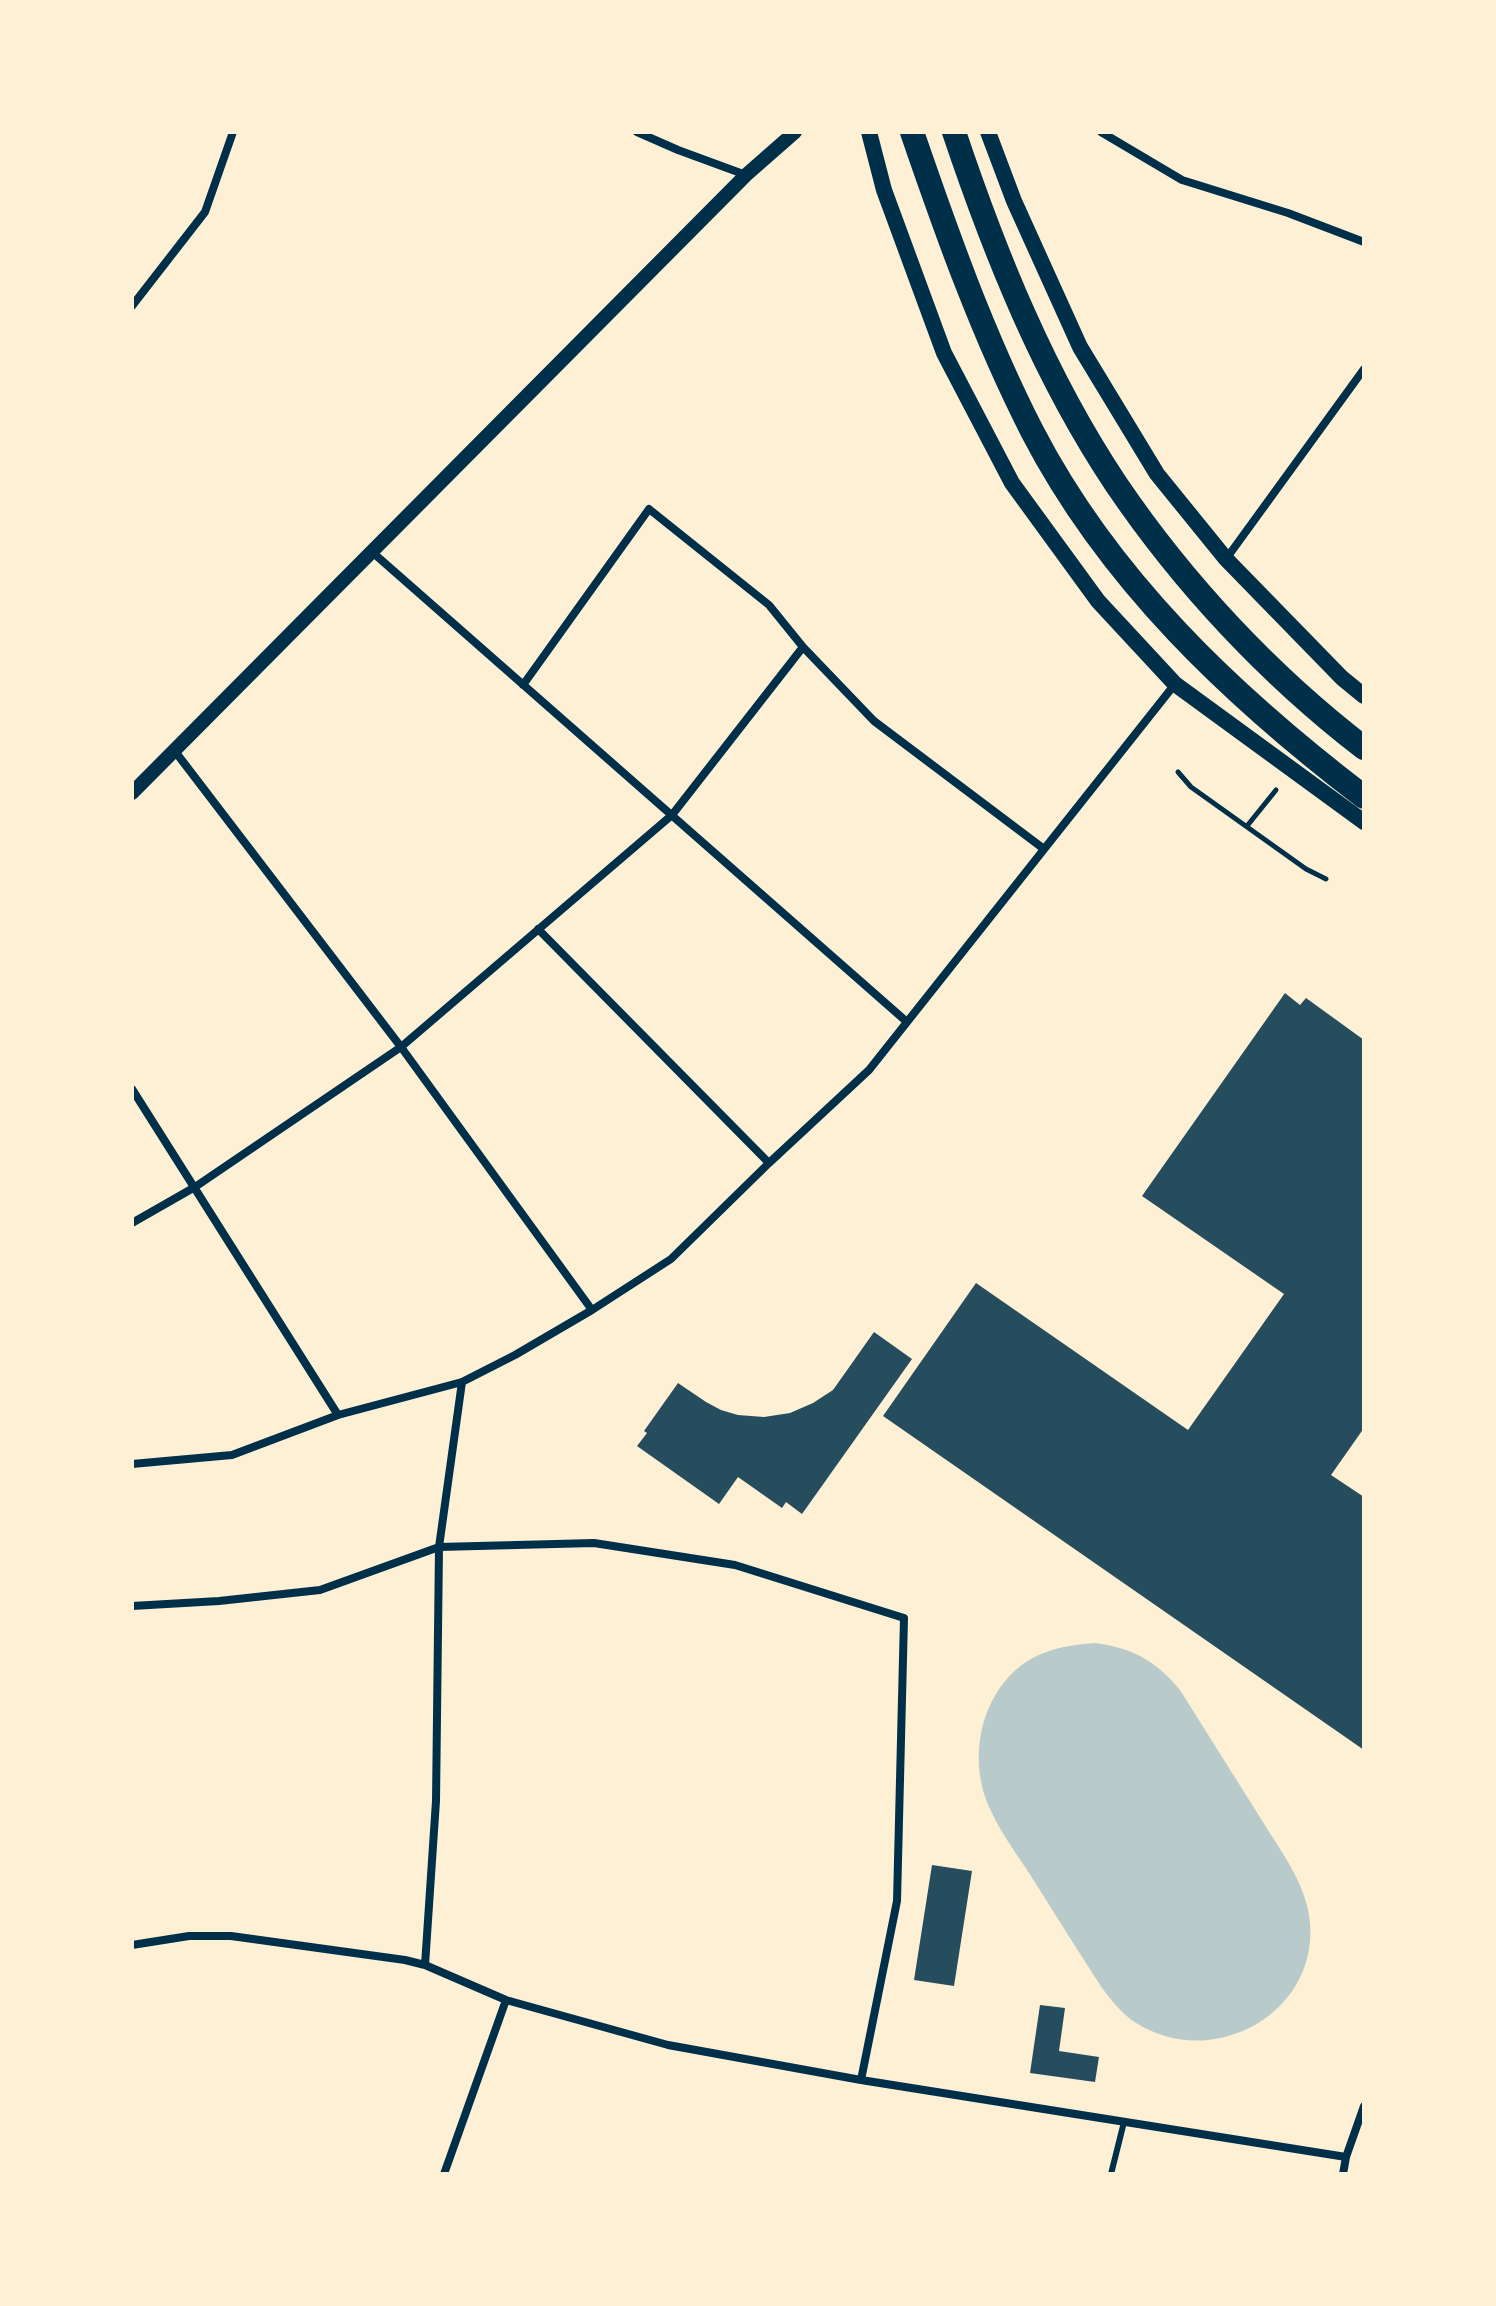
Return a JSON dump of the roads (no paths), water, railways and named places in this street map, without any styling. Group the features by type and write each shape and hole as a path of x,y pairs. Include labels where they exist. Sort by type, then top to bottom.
{"highway":[{"path":"912,132 969,292 1000,363 1033,432 1079,509 1132,581 1184,640 1247,701 1364,797"},
{"path":"954,132 1007,277 1039,347 1073,413 1116,483 1165,551 1219,614 1278,675 1364,748"}],"main road":[{"path":"869,132 884,190 944,353 1012,483 1098,601 1175,684 1364,822"},
{"path":"988,132 1014,201 1080,347 1157,474 1226,559 1342,678 1364,696"}],"street":[{"path":"132,306 205,212 233,132"},
{"path":"637,132 746,175"},
{"path":"132,793 746,175 795,132"},
{"path":"1101,132 1182,180 1288,213 1364,242"},
{"path":"1226,559 1364,369"},
{"path":"523,685 649,509 769,605 803,647 874,721 1044,849"},
{"path":"371,551 907,1022"},
{"path":"132,1223 195,1187 401,1047 672,815 803,647"},
{"path":"132,1464 232,1455 338,1415 462,1382 592,1310 671,1259 869,1070 1175,684"},
{"path":"174,750 401,1047 592,1310"},
{"path":"538,929 769,1163"},
{"path":"132,1089 338,1415"},
{"path":"425,1965 436,1801 439,1547 462,1382"},
{"path":"132,1606 320,1590 439,1547 594,1543 735,1565 904,1618 897,1901 861,2080"},
{"path":"132,1945 189,1936 231,1936 425,1965 506,2000 668,2045 861,2080 1346,2157"},
{"path":"444,2174 506,2000"},
{"path":"1343,2174 1364,2106"}],"lane":[{"path":"1111,2174 1124,2122"}]}
